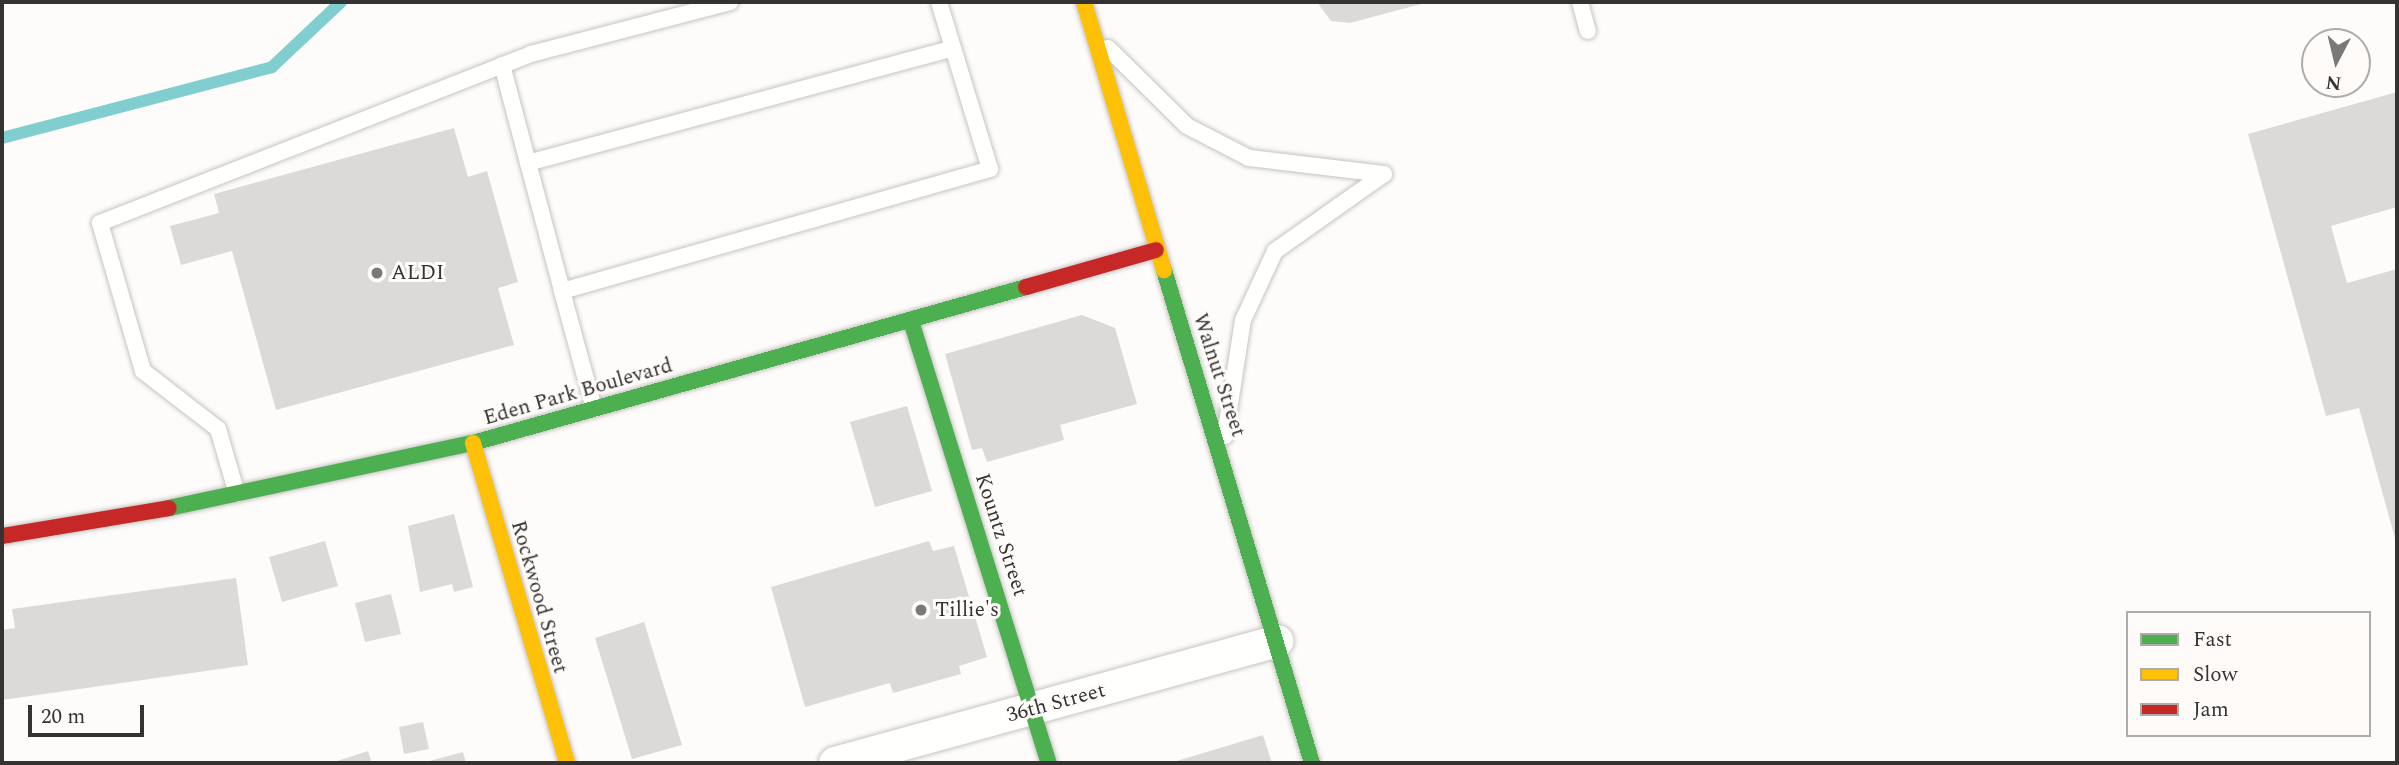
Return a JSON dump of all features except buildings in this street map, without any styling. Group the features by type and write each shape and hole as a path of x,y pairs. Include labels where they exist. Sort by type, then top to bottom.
{"main road":[{"name":"Walnut Street","path":"1084,2 1156,250 1223,452 1312,763"},
{"name":"Eden Park Boulevard","path":"2,536 237,494 472,443 1156,250"},
{"name":"Kountz Street","path":"911,321 1049,763"},
{"name":"Rockwood Street","path":"472,443 567,763"}],"street":[{"name":"36th Street","path":"835,763 1277,641"}],"lane":[{"path":"237,494 218,429 144,370 100,223 502,65 730,2"},
{"path":"562,291 990,169 939,2"},
{"path":"1580,2 1588,31"},
{"path":"1095,36 1187,126 1249,158 1384,174 1275,251 1243,320 1223,452"},
{"path":"528,163 953,48"},
{"path":"502,65 594,409"}],"waterway":[{"path":"2,138 272,67 341,2"}],"traffic: fast":[{"path":"1164,270 1312,763"},
{"path":"169,508 473,443 1026,287"},
{"path":"911,321 1049,763"}],"traffic: slow":[{"path":"1084,2 1164,270"},
{"path":"473,443 567,763"}],"traffic: jam":[{"path":"1026,287 1156,250"},
{"path":"2,536 169,508"}],"place":[{"name":"ALDI","path":"377,273"},
{"name":"Tillie's","path":"921,610"}]}
